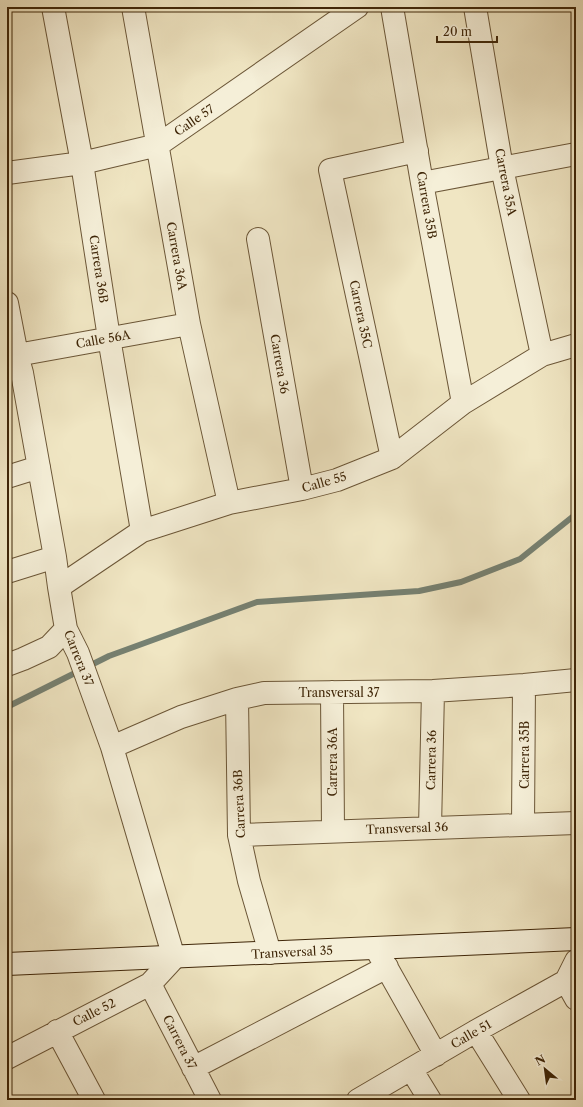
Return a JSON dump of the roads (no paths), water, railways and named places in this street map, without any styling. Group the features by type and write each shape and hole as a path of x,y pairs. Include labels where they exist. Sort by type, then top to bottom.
{"street":[{"name":"Carrera 36B","path":"53,7 82,163 109,338 142,531"},
{"name":"Carrera 36A","path":"133,7 189,324 229,503"},
{"name":"Calle 57","path":"7,173 82,163 158,145 357,7"},
{"name":"Carrera 35B","path":"392,7 422,183 463,403"},
{"name":"Carrera 35A","path":"475,7 502,168 542,356"},
{"name":"Carrera 35C","path":"392,458 330,170 417,151"},
{"path":"422,183 576,154"},
{"name":"Carrera 36","path":"258,238 302,489"},
{"name":"Carrera 37","path":"7,303 15,368 39,467 66,629 78,653 112,747 174,958"},
{"name":"Calle 56A","path":"15,368 109,338 189,324"},
{"name":"Calle 55","path":"59,587 142,531 229,503 302,489 337,480 392,458 463,403 542,356 576,345"},
{"path":"7,477 39,467"},
{"path":"7,572 55,557"},
{"path":"7,665 23,660 49,647 66,629"},
{"name":"Transversal 37","path":"112,747 181,717 236,699 264,693 432,691 576,680"},
{"name":"Carrera 35B","path":"523,825 524,685"},
{"name":"Carrera 36","path":"430,828 432,691"},
{"name":"Carrera 36A","path":"332,692 333,831"},
{"name":"Carrera 36B","path":"236,699 239,835 249,880 270,953"},
{"name":"Transversal 36","path":"239,835 576,823"},
{"name":"Transversal 35","path":"7,964 174,958 576,939"},
{"path":"376,948 436,1055"},
{"name":"Calle 52","path":"7,1058 150,984 174,958"},
{"name":"Calle 51","path":"358,1100 476,1031 571,990 576,961"},
{"path":"193,1068 387,968"},
{"name":"Carrera 37","path":"150,984 210,1100"},
{"path":"57,1031 94,1100"},
{"path":"476,1031 519,1100"},
{"path":"412,1069 430,1100"}],"waterway":[{"path":"7,707 109,656 257,602 419,591 461,582 520,559 576,514"}]}
